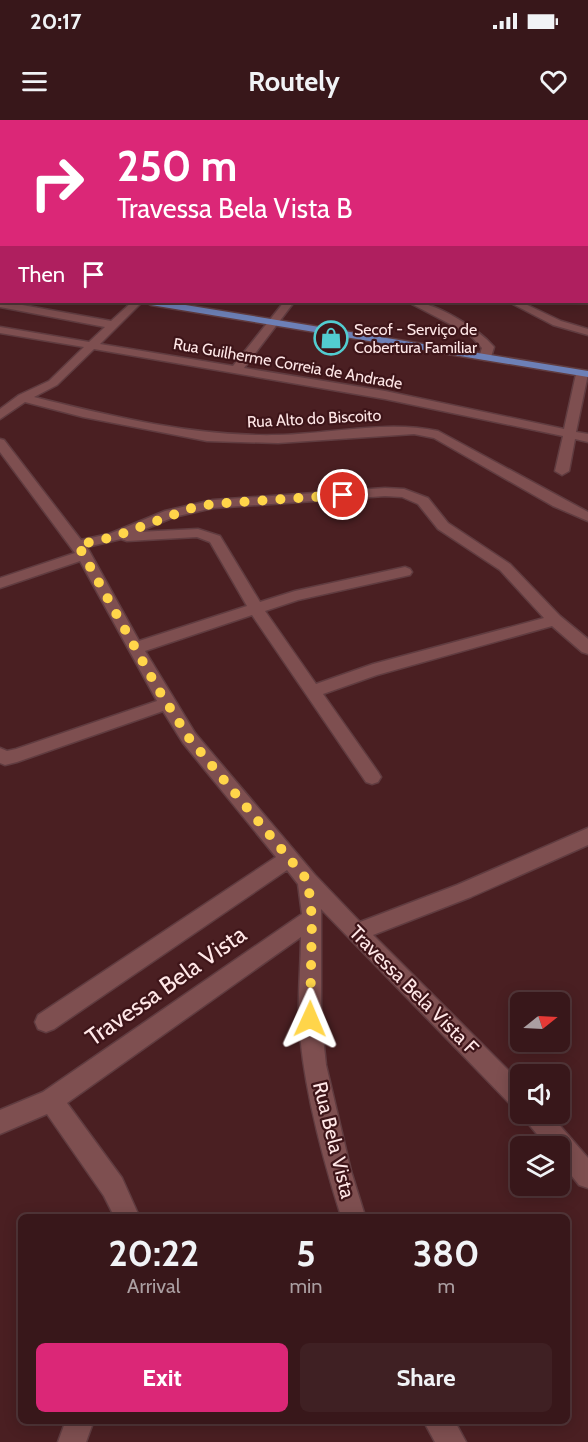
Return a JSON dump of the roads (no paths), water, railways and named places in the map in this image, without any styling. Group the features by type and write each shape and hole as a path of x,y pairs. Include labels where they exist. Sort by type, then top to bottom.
{"main road":[{"path":"157,303 274,323 487,352"},
{"path":"217,303 282,313 586,370"}],"street":[{"path":"0,415 23,398 53,382 136,303"},
{"path":"236,370 288,303"},
{"path":"415,303 473,332 487,352"},
{"path":"516,303 557,323 588,332"},
{"path":"0,304 113,325"},
{"name":"Rua Guilherme Correia de Andrade","path":"0,330 385,395 588,438"},
{"path":"562,471 586,370"},
{"name":"Rua Alto do Biscoito","path":"23,398 83,413 207,437 278,439 388,430 426,430 466,450 558,503 588,517"},
{"path":"0,443 81,550 166,704 189,738 308,881"},
{"path":"0,583 192,508 213,504 396,493 418,498 448,531 495,560 517,577 555,620 588,648"},
{"path":"113,537 198,533 209,535 219,543 256,609 372,777"},
{"path":"136,648 295,596 405,572"},
{"path":"313,691 373,670 555,620"},
{"path":"0,755 5,758 17,755 166,704"},
{"path":"356,933 464,891 588,836"},
{"path":"46,1022 288,859"},
{"name":"Travessa Bela Vista F","path":"308,881 356,933 466,1040 510,1087"},
{"name":"Rua Bela Vista","path":"308,881 312,918 310,1019 315,1065 339,1171 352,1214"},
{"name":"Travessa Bela Vista","path":"0,1122 51,1100 312,918"},
{"path":"51,1100 113,1187 126,1214"},
{"path":"543,1124 588,1176"},
{"path":"72,1442 79,1424"},
{"path":"440,1424 452,1442"}],"place":[{"name":"Secof - Serviço de Cobertura Familiar","path":"331,338"}]}
